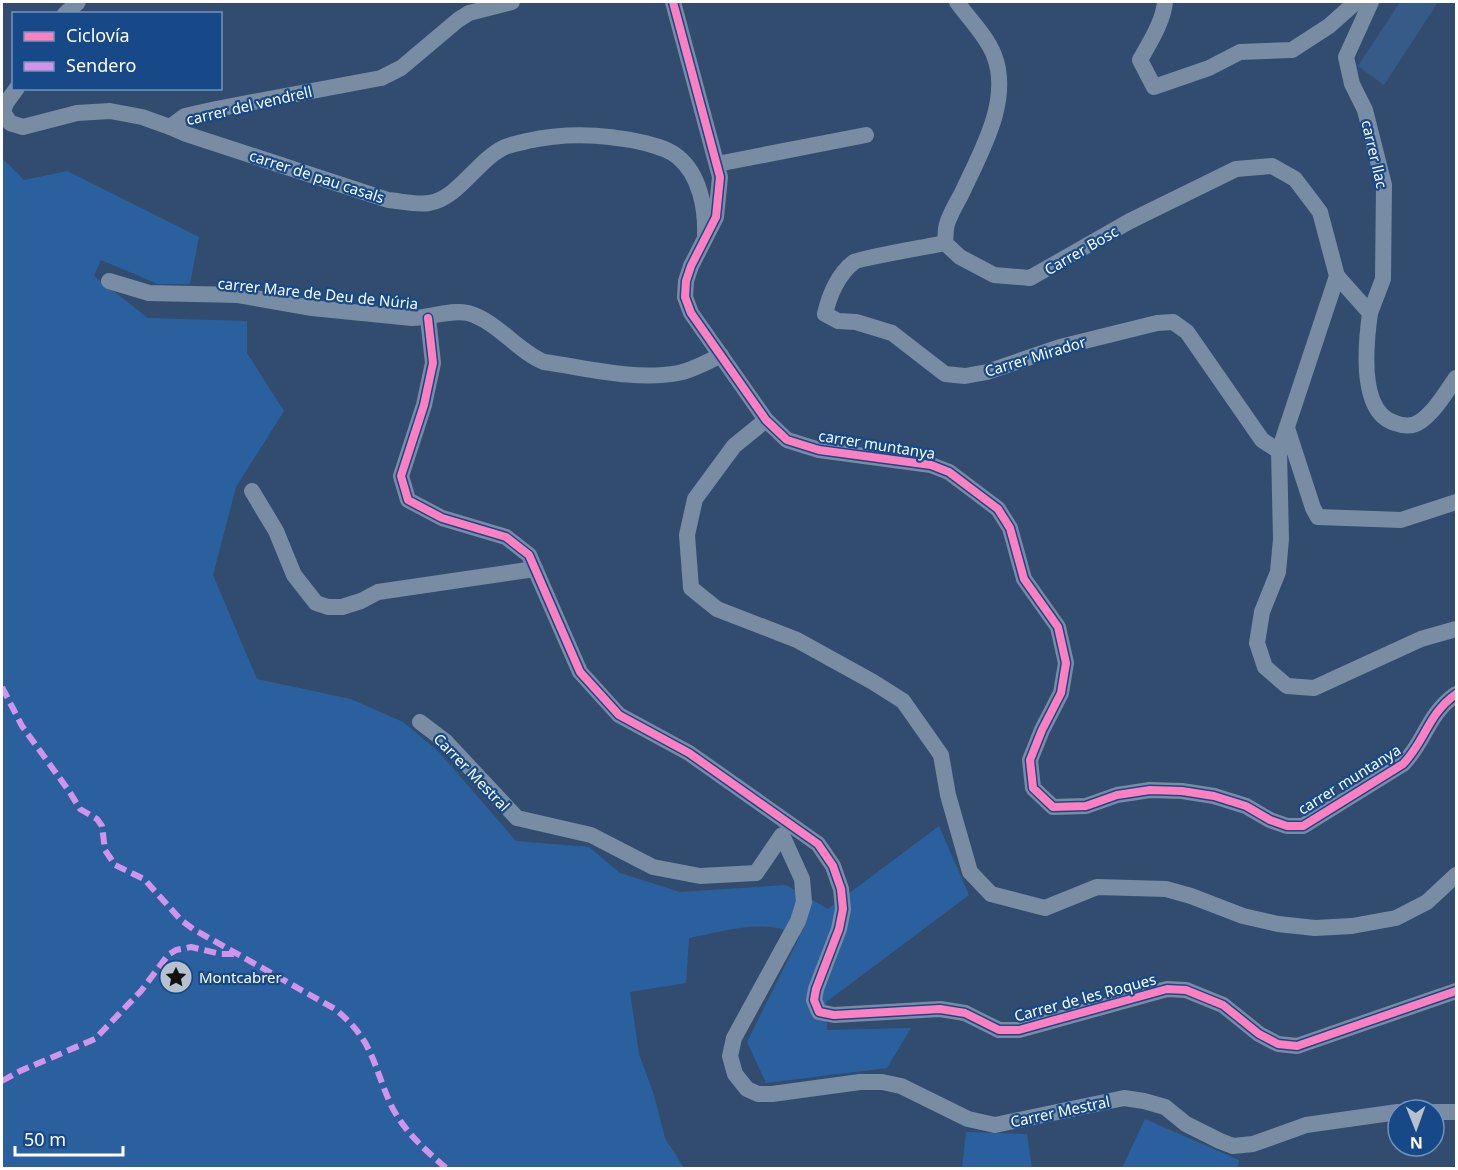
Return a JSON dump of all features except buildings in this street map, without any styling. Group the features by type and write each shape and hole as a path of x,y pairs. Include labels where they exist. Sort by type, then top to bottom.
{"street":[{"name":"carrer del vendrell","path":"15,90 3,112 10,123 23,127 77,113 110,111 142,117 170,127 185,116 381,78 400,68 469,13 512,2"},
{"name":"carrer muntanya","path":"673,2 720,177 716,217 689,274 685,297 691,313 766,420 787,440 819,450 931,465 949,472 998,509 1010,528 1024,579 1058,627 1066,663 1061,693 1030,760 1033,788 1053,807 1086,806 1117,795 1150,789 1182,791 1214,796 1246,806 1287,826 1303,826 1403,764 1416,751 1426,728 1443,704 1456,694"},
{"path":"945,243 947,224 986,140 998,105 1000,87 999,70 994,53 957,2"},
{"path":"1164,2 1164,9 1155,32 1140,60 1154,87 1209,68 1240,52 1292,50 1329,26 1356,2"},
{"name":"carrer llac","path":"1370,313 1383,279 1384,185 1365,110 1352,84 1346,57 1371,2"},
{"name":"carrer de pau casals","path":"170,127 387,200 414,203 429,203 442,199 492,154 506,146 540,138 582,134 618,137 661,147 677,155 692,172 706,219 705,238"},
{"path":"717,164 866,135"},
{"name":"Carrer Bosc","path":"945,243 960,257 994,275 1030,278 1130,221 1236,168 1272,166 1295,179 1320,212 1337,276"},
{"name":"Carrer Mirador","path":"945,243 855,261 838,281 828,298 825,314 838,321 856,322 892,333 945,374 965,376 987,372 1060,347 1157,323 1173,322 1187,332 1262,440 1279,451"},
{"path":"1337,276 1370,313 1366,345 1368,383 1374,404 1386,421 1405,426 1420,422 1437,405 1456,378"},
{"path":"1337,276 1279,451 1281,539 1278,572 1263,612 1257,643 1264,667 1287,686 1314,688 1421,639 1456,629"},
{"name":"carrer Mare de Deu de Núria","path":"109,281 149,293 238,295 312,309 412,318 428,318 453,312 470,313 530,356 544,362 640,375 678,373 700,366 721,355"},
{"name":"Carrer de les Roques","path":"428,318 433,363 424,405 401,476 408,500 441,518 506,537 529,555 580,672 619,715 689,753 818,844 833,866 841,889 843,909 839,929 816,989 814,1000 819,1012 834,1015 940,1009 965,1013 999,1030 1019,1030 1167,989 1186,990 1223,1005 1259,1034 1278,1044 1297,1046 1456,991"},
{"path":"766,420 734,446 695,500 687,535 691,588 717,609 797,640 903,701 941,755 948,795 970,872 991,894 1045,908 1097,887 1166,889 1251,918 1278,924 1352,926 1396,918 1427,902 1456,875"},
{"path":"1287,428 1318,517 1401,520 1456,502"},
{"path":"252,491 276,531 294,575 316,603 328,608 342,607 361,601 378,592 535,569"},
{"name":"Carrer Mestral","path":"420,722 445,741 517,818 591,835 653,867 700,876 756,873 782,834"},
{"name":"Carrer Mestral","path":"770,809 802,879 804,902 798,921 734,1038 730,1056 735,1074 747,1089 753,1092 772,1094 860,1082 882,1082 901,1086 968,1119 995,1125 1124,1098 1165,1107 1186,1124 1220,1142 1233,1146 1253,1144 1306,1125 1386,1114"}],"shaded area":[{"path":"1400,2 1438,2 1384,85 1358,66"},
{"path":"2,158 24,180 67,171 199,237 190,284 158,284 101,260 94,276 148,318 247,321 247,353 284,411 236,487 213,575 257,679 351,699 403,722 439,752 516,841 589,847 620,873 680,892 786,885 828,909 939,826 969,895 826,1002 827,1030 911,1028 887,1068 766,1083 747,1042 800,936 773,927 745,927 689,938 686,983 630,992 639,1054 654,1095 665,1138 684,1168 2,1168"},
{"path":"1145,1119 1239,1160 1238,1168 1122,1168"},
{"path":"966,1132 1027,1134 1032,1168 962,1168"}],"marked path":[{"path":"2,687 22,726 80,809 97,819 102,826 105,850 115,865 144,879 181,920 193,929 335,1009 365,1042 391,1105 402,1123 446,1168"},
{"path":"2,1081 95,1039 141,991 168,955 176,950 191,947 221,954 235,954"}],"cycle path":[{"path":"673,2 720,177 716,217 691,266 686,281 685,297 691,313 766,420 787,440 819,450 931,465 949,472 998,509 1010,528 1024,579 1058,627 1066,663 1061,693 1030,760 1033,788 1053,807 1086,806 1117,795 1150,790 1182,791 1214,796 1246,806 1270,820 1287,826 1303,826 1403,764 1439,710 1456,694"},
{"path":"428,318 433,363 424,405 401,476 408,500 442,518 506,537 529,555 580,672 619,715 689,753 818,844 833,866 841,889 843,909 839,929 816,989 814,1000 819,1012 834,1015 940,1009 965,1013 999,1030 1019,1030 1167,989 1186,990 1223,1005 1259,1034 1278,1044 1297,1046 1456,991"}],"place":[{"name":"Montcabrer","path":"176,977"}]}
